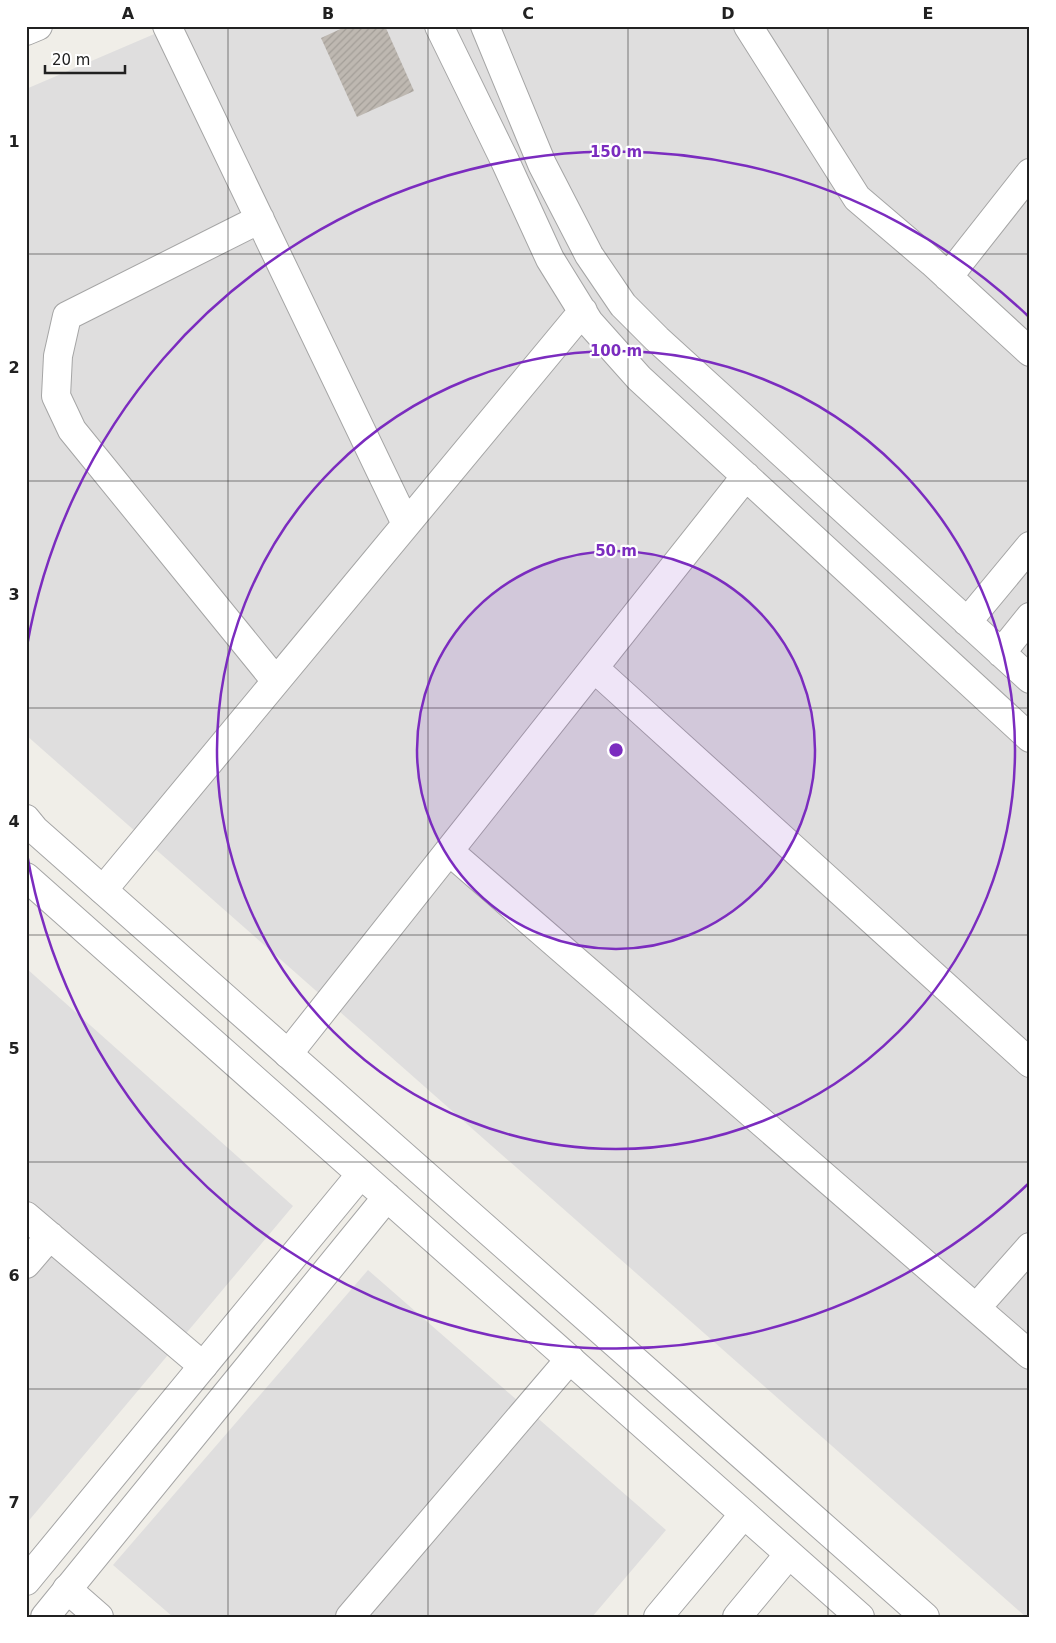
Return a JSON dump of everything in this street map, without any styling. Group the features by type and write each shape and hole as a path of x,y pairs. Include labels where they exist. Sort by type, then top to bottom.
{"street":[{"path":"26,31 38,26"},
{"path":"167,26 406,524"},
{"path":"439,26 506,160 550,259 589,322 639,378 1030,738"},
{"path":"485,26 542,164 589,255 623,305 664,346 1030,679"},
{"path":"748,26 857,198 1030,352"},
{"path":"948,277 1030,173"},
{"path":"260,219 67,316 58,356 56,396 72,430 276,681"},
{"path":"103,890 582,312"},
{"path":"288,1054 746,476"},
{"path":"967,622 1030,546"},
{"path":"1001,653 1030,617"},
{"path":"594,668 1030,1063"},
{"path":"26,819 35,830 925,1617"},
{"path":"449,851 1030,1355"},
{"path":"26,877 860,1617"},
{"path":"26,1581 360,1174"},
{"path":"45,1617 387,1197"},
{"path":"26,1216 203,1366"},
{"path":"26,1264 50,1236"},
{"path":"976,1308 1030,1247"},
{"path":"350,1617 570,1359"},
{"path":"658,1617 744,1514"},
{"path":"737,1617 789,1554"},
{"path":"67,1589 99,1617"}],"shaded area":[{"path":"173,26 1030,26 1030,1617 1026,1617 26,735 26,89"},
{"path":"26,968 293,1206 26,1524"},
{"path":"368,1270 666,1530 592,1617 173,1617 113,1565"}],"building":[{"path":"347,26 385,26 414,91 357,117 321,38"}]}
